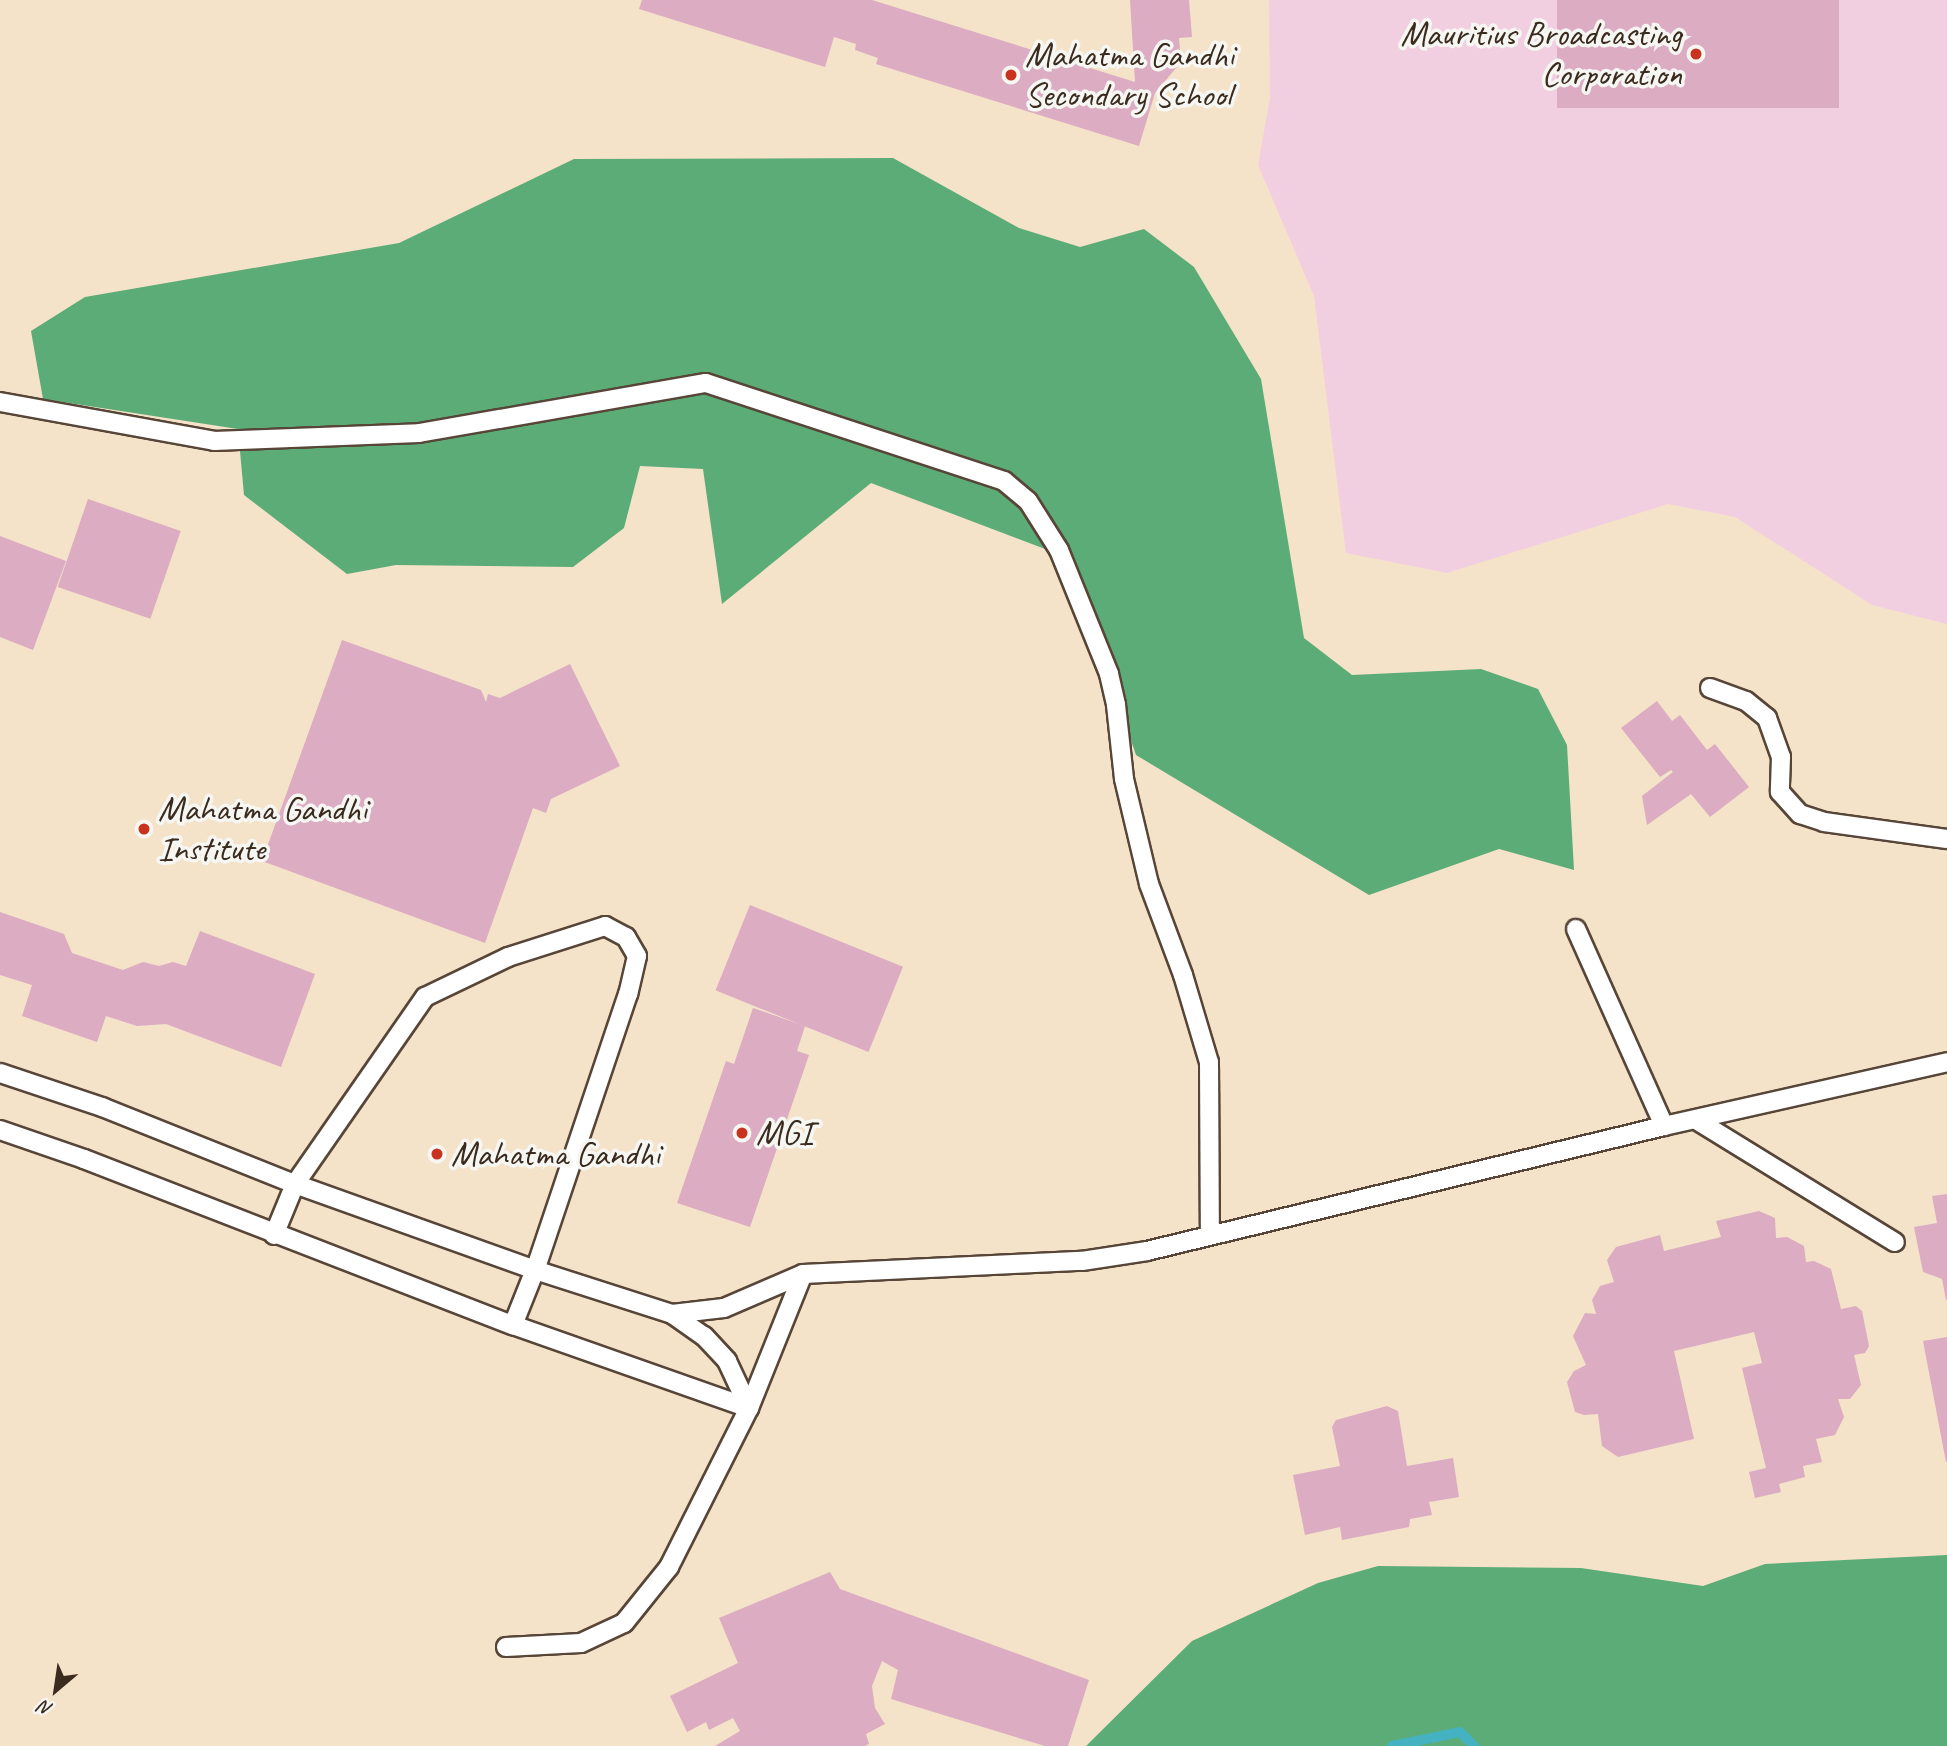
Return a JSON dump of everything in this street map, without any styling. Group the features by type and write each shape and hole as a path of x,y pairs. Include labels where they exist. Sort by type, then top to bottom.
{"lane":[{"path":"0,402 214,441 419,433 706,383 1004,481 1028,501 1059,550 1109,674 1116,705 1124,779 1149,884 1183,975 1209,1062 1210,1235"},
{"path":"1710,688 1746,701 1767,718 1781,757 1780,793 1800,814 1824,821 1947,839"},
{"path":"274,1235 295,1184 425,997 508,957 605,926 626,937 637,956 628,994 535,1270 513,1325"},
{"path":"1576,929 1664,1126"},
{"path":"672,1314 724,1308 803,1274 1082,1261 1147,1251 1664,1126 1698,1121 1947,1062"},
{"path":"0,1073 102,1107 295,1184 535,1270 672,1314 704,1336 727,1361 749,1408"},
{"path":"1698,1121 1895,1242"},
{"path":"0,1130 84,1159 274,1235 513,1325 749,1408"},
{"path":"506,1647 581,1643 624,1623 669,1567 749,1408 803,1274"}],"shaded area":[{"path":"1269,0 1947,0 1947,624 1872,605 1735,517 1668,504 1447,573 1346,553 1314,296 1258,165 1270,98"}],"green space":[{"path":"893,158 1019,228 1080,247 1144,229 1194,267 1261,379 1304,638 1352,675 1481,669 1538,689 1567,745 1574,870 1499,849 1369,895 1136,755 1069,558 871,483 722,604 703,469 640,466 624,528 573,567 396,565 347,574 244,495 238,429 43,399 31,331 85,297 399,243 574,159"},
{"path":"1947,1555 1947,1746 1086,1746 1192,1641 1318,1583 1378,1566 1581,1568 1703,1586 1765,1564"}],"building":[{"name":"Mahatma Gandhi Secondary School","path":"642,0 872,0 1135,82 1130,0 1189,0 1192,37 1179,38 1181,62 1155,93 1139,146 876,64 878,58 855,50 856,44 834,37 825,67 639,9"},
{"name":"Mauritius Broadcasting Corporation","path":"1557,0 1839,0 1839,108 1557,108"},
{"path":"88,499 181,531 150,619 58,587"},
{"path":"0,536 66,561 33,650 0,637"},
{"path":"342,640 481,690 486,702 488,694 500,698 570,664 620,766 551,799 546,813 533,808 485,943 262,861"},
{"path":"1657,701 1672,721 1680,715 1707,750 1715,744 1749,787 1710,817 1691,794 1647,825 1642,796 1673,772 1671,770 1660,777 1621,728"},
{"name":"MGI","path":"750,905 903,967 869,1052 716,990"},
{"path":"0,912 64,934 72,953 123,970 143,962 159,966 173,962 186,966 200,931 315,974 281,1067 166,1024 137,1026 106,1016 97,1042 22,1016 32,985 0,975"},
{"name":"MGI","path":"753,1008 805,1026 797,1051 809,1055 750,1227 677,1203 726,1061 734,1064"},
{"path":"1947,1194 1946,1300 1942,1279 1923,1272 1914,1227 1937,1223 1932,1196"},
{"path":"1759,1211 1775,1218 1776,1238 1787,1237 1804,1246 1806,1262 1814,1261 1831,1269 1841,1309 1856,1306 1862,1311 1869,1346 1865,1353 1854,1355 1861,1385 1850,1399 1838,1399 1844,1417 1835,1435 1816,1439 1822,1462 1803,1466 1805,1477 1779,1484 1781,1492 1755,1498 1749,1472 1766,1468 1742,1368 1762,1363 1754,1332 1674,1351 1694,1439 1618,1457 1602,1446 1598,1414 1584,1415 1575,1412 1567,1382 1574,1371 1586,1365 1573,1336 1585,1313 1596,1314 1592,1300 1600,1286 1614,1282 1607,1260 1616,1247 1660,1235 1664,1251 1721,1237 1716,1221"},
{"path":"1947,1337 1947,1462 1946,1462 1923,1341"},
{"path":"1387,1406 1398,1411 1407,1466 1453,1458 1459,1497 1429,1502 1432,1515 1410,1519 1409,1527 1342,1540 1340,1527 1305,1535 1293,1475 1340,1466 1332,1427 1336,1420"},
{"path":"830,1572 840,1589 1089,1680 1068,1746 1045,1746 891,1699 898,1670 882,1661 872,1686 875,1708 885,1724 866,1734 869,1744 865,1746 715,1746 740,1731 733,1718 709,1730 706,1722 687,1732 670,1696 738,1663 719,1618"}],"waterway":[{"path":"1392,1746 1460,1732 1474,1746"}],"place":[{"name":"Mauritius Broadcasting Corporation","path":"1696,54"},
{"name":"Mahatma Gandhi Secondary School","path":"1011,75"},
{"name":"Mahatma Gandhi Institute","path":"144,829"},
{"name":"MGI","path":"742,1133"},
{"name":"Mahatma Gandhi","path":"437,1154"}]}
